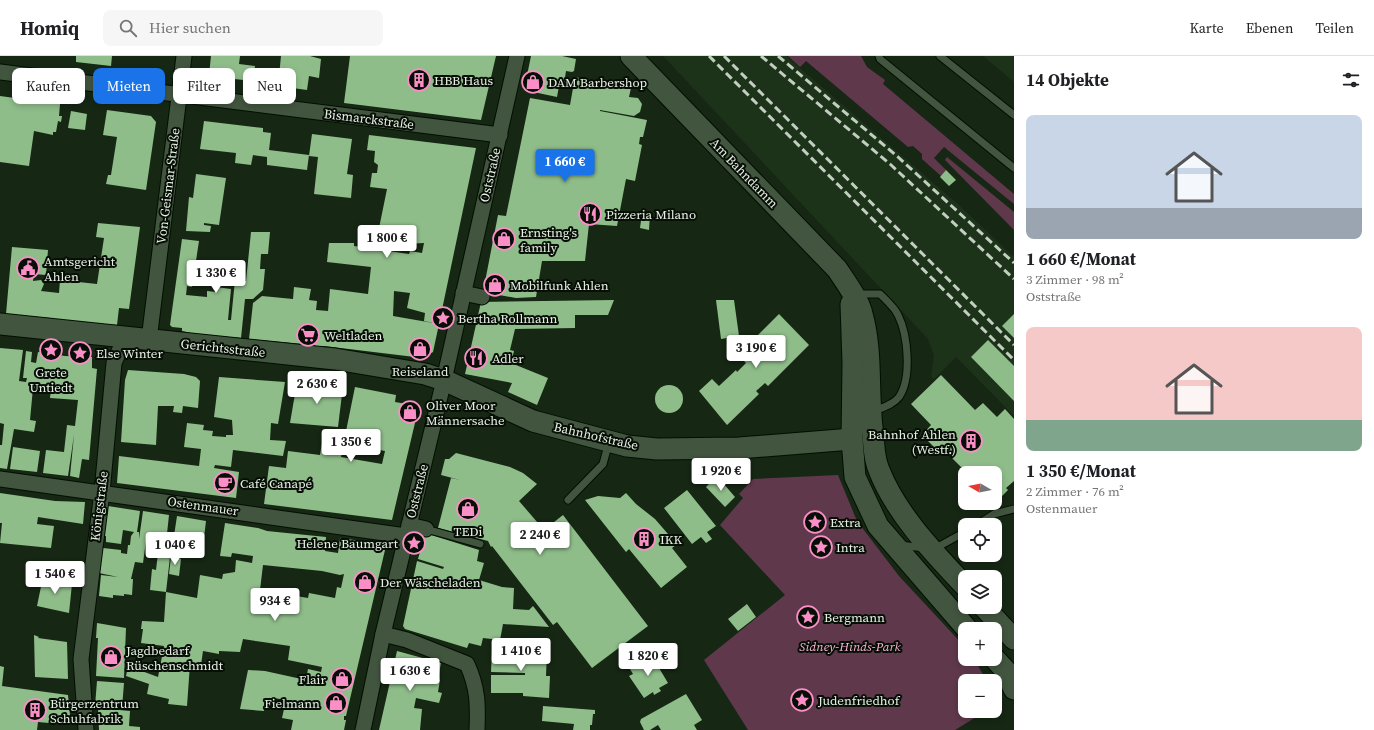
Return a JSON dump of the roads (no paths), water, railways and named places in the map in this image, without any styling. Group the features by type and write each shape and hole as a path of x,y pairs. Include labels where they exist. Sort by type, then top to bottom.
{"street":[{"name":"Von-Geismar-Straße","path":"182,68 184,56"},
{"name":"Oststraße","path":"363,730 383,634 444,380 517,56"},
{"name":"Am Bahndamm","path":"631,56 837,270 862,312 869,357 870,413 879,470 902,511 915,530 958,578"},
{"name":"Bismarckstraße","path":"0,72 173,94"},
{"name":"Bismarckstraße","path":"235,102 500,135"},
{"name":"Von-Geismar-Straße","path":"142,340 178,104"},
{"path":"463,293 482,297"},
{"path":"852,294 850,312 853,363 852,439 855,477 872,516 892,543 961,622"},
{"name":"Gerichtsstraße","path":"0,324 142,340 347,360 425,374 444,380"},
{"name":"Königstraße","path":"86,730 81,659 102,492 114,363 120,349 142,340"},
{"name":"Bahnhofstraße","path":"444,380 533,421 609,442 657,449 739,448 852,439"},
{"path":"852,439 870,413"},
{"name":"Ostenmauer","path":"0,479 102,492 378,532 408,531"},
{"name":"Oststraße","path":"408,531 426,529"},
{"path":"991,614 1014,639"},
{"path":"383,634 407,640 468,664 474,679 478,698 477,730"}],"lane":[{"path":"880,56 880,59 1014,168"},
{"path":"940,56 1014,115"},
{"path":"852,294 880,294 898,314 904,331 907,349 906,374 903,389 899,396 889,405 870,413"},
{"path":"568,500 603,464 609,442"},
{"path":"988,518 994,514 1014,509"},
{"path":"426,529 480,544"},
{"path":"892,543 932,550 958,536"}],"railway":[{"path":"709,56 1014,360"},
{"path":"724,56 1014,345"},
{"path":"761,56 890,164 1014,279"},
{"path":"778,56 898,157 1014,263"}],"place":[{"name":"HBB Haus","path":"419,80"},
{"name":"DAM Barbershop","path":"533,82"},
{"name":"Pizzeria Milano","path":"590,214"},
{"name":"Ernsting's family","path":"504,239"},
{"name":"Amtsgericht Ahlen","path":"28,268"},
{"name":"Mobilfunk Ahlen","path":"495,285"},
{"name":"Bertha Rollmann","path":"443,318"},
{"name":"Weltladen","path":"308,335"},
{"name":"Reiseland","path":"420,349"},
{"name":"Grete Untiedt","path":"51,350"},
{"name":"Else Winter","path":"80,353"},
{"name":"Adler","path":"476,358"},
{"name":"Oliver Moor Männersache","path":"410,412"},
{"name":"Bahnhof Ahlen (Westf.)","path":"971,441"},
{"name":"Café Canapé","path":"225,483"},
{"name":"TEDi","path":"468,509"},
{"name":"Extra","path":"815,522"},
{"name":"IKK","path":"644,539"},
{"name":"Helene Baumgart","path":"414,543"},
{"name":"Intra","path":"821,547"},
{"name":"Der Wäscheladen","path":"365,582"},
{"name":"Bergmann","path":"808,617"},
{"name":"Jagdbedarf Rüschenschmidt","path":"111,657"},
{"name":"Flair","path":"342,679"},
{"name":"Judenfriedhof","path":"802,700"},
{"name":"Fielmann","path":"336,703"},
{"name":"Bürgerzentrum Schuhfabrik","path":"35,710"}],"park label":[{"name":"Sidney-Hinds-Park","path":"850,646"}]}
